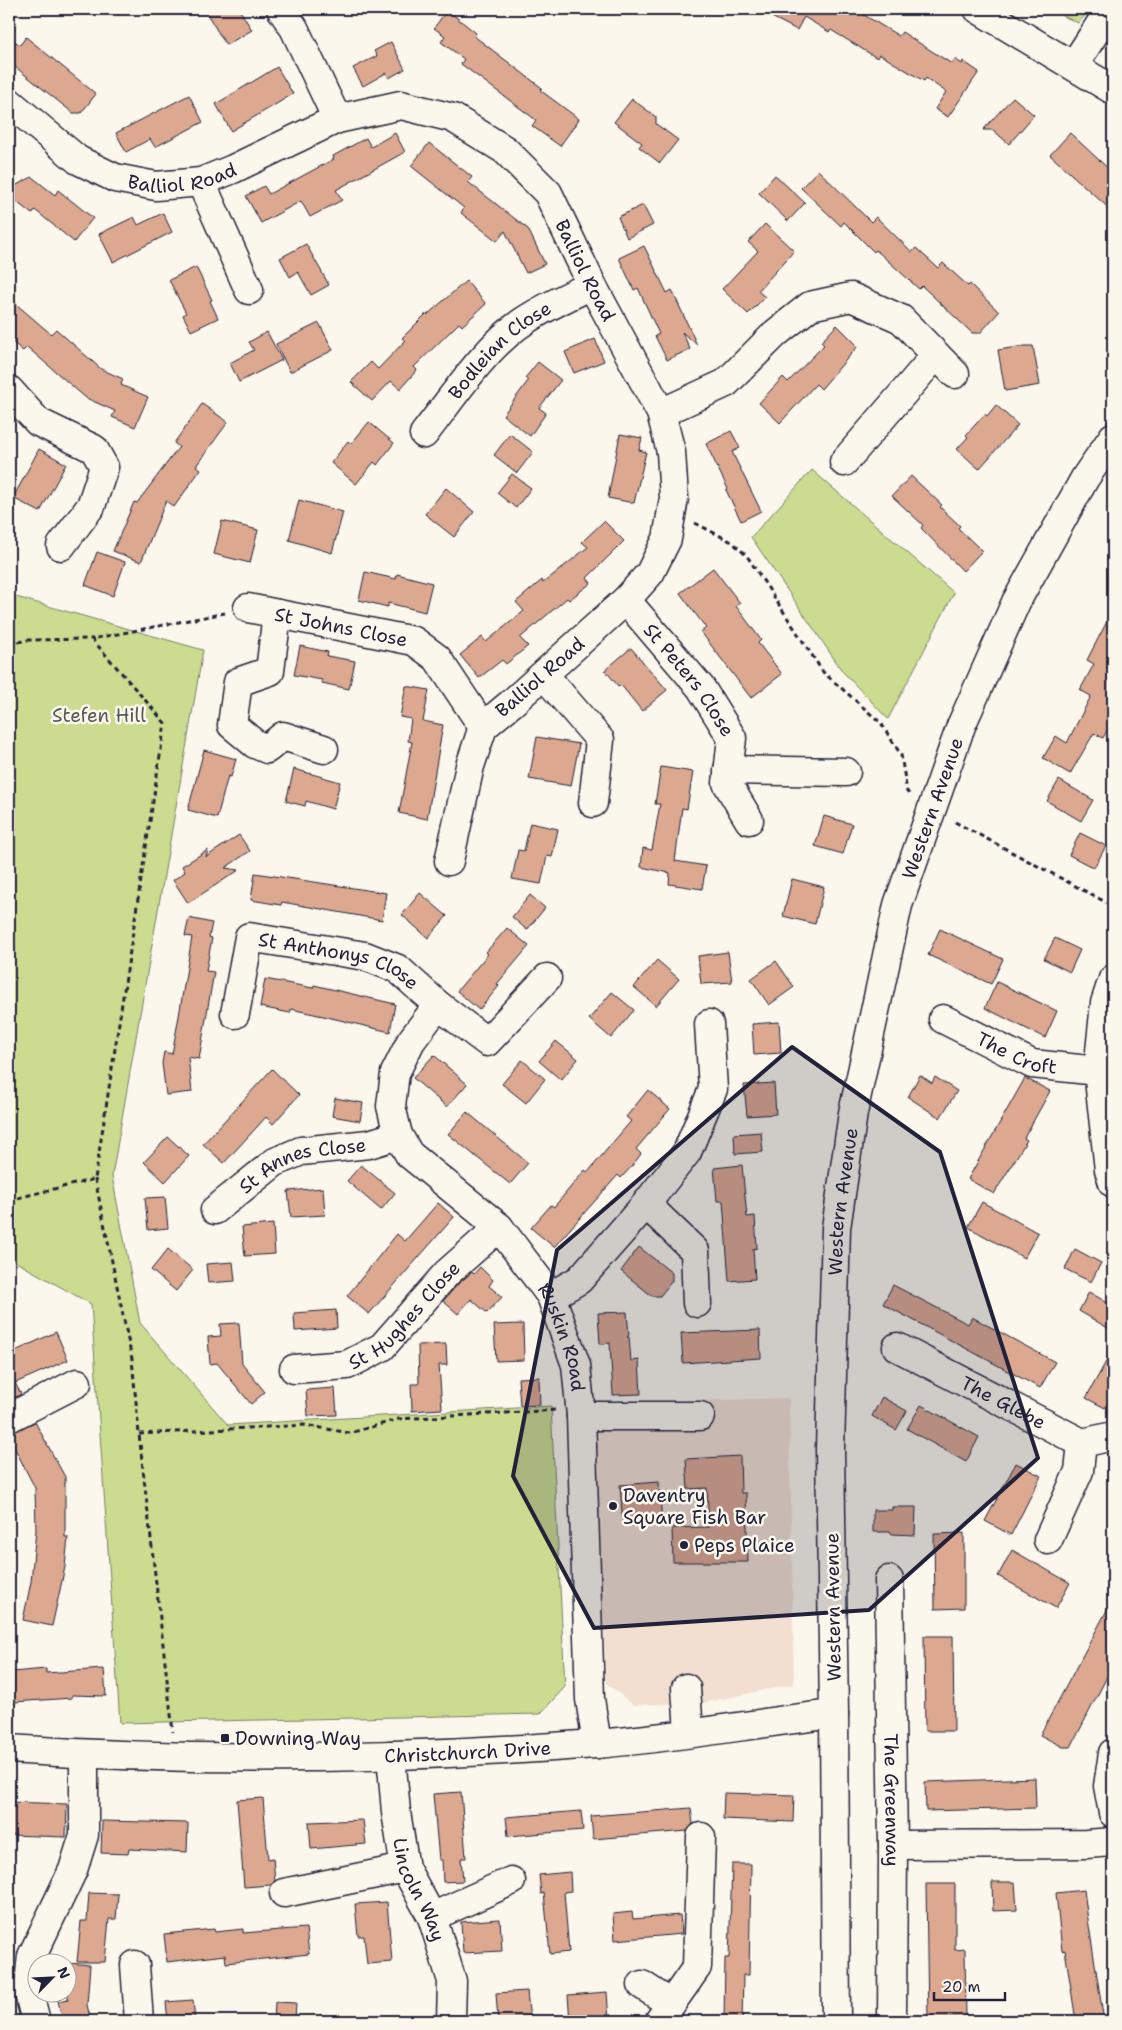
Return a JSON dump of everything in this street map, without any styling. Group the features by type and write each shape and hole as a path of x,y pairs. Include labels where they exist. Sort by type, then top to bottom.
{"street":[{"path":"281,9 294,28 337,119"},
{"path":"978,9 1113,90"},
{"path":"1074,65 1110,9"},
{"name":"Balliol Road","path":"9,102 78,160 115,178 156,186 201,182 233,169 337,119 401,105 453,118 504,150 548,193 592,285 661,413 671,452 674,498 667,539 650,573 626,600 544,675 483,727 470,766 449,861"},
{"path":"201,182 249,290"},
{"name":"Bodleian Close","path":"424,434 493,347 523,322 557,301 592,285"},
{"path":"661,413 726,383 776,333 810,306 850,297 901,319 955,374"},
{"path":"844,462 936,355"},
{"path":"9,390 38,422 94,449 104,467 91,506 61,546"},
{"name":"Western Avenue","path":"836,2021 830,1449 836,1228 853,1113 898,905 961,726 1016,602 1086,478 1113,437"},
{"name":"St Peters Close","path":"626,600 701,688 732,738 727,783 749,820"},
{"name":"St Johns Close","path":"248,608 414,641 436,658 483,727"},
{"path":"277,614 270,671 238,682 232,725 255,744 267,749 283,736 324,749"},
{"path":"544,675 600,740 594,803"},
{"path":"728,770 846,772"},
{"name":"St Anthonys Close","path":"235,1014 248,938 364,956 398,969 438,1005"},
{"path":"438,1005 487,1042 548,978"},
{"path":"1113,979 1105,1003 1098,1071 1109,1170 1113,1184"},
{"name":"Ruskin Road","path":"438,1005 411,1041 395,1073 391,1106 398,1135 410,1154 499,1228 551,1296 576,1366 581,1416 590,1699 597,1744"},
{"name":"The Croft","path":"943,1019 1032,1064 1098,1071"},
{"path":"551,1296 579,1280 646,1204 686,1152 712,1089 708,1024"},
{"name":"St Annes Close","path":"215,1210 275,1162 301,1151 369,1144 398,1135"},
{"path":"646,1204 695,1251 697,1303"},
{"name":"St Hughes Close","path":"294,1369 347,1365 382,1347 447,1274 499,1228"},
{"name":"The Glebe","path":"896,1348 1082,1443"},
{"path":"9,1418 77,1383"},
{"path":"581,1416 700,1416"},
{"path":"1048,1540 1079,1471 1082,1443 1113,1436"},
{"name":"The Greenway","path":"889,1580 893,1845 892,2021"},
{"path":"686,1688 689,1732"},
{"name":"Christchurch Drive","path":"9,1749 176,1758 292,1759 391,1755 597,1744 834,1714"},
{"path":"1113,1753 1108,1786 1113,1814"},
{"path":"36,2021 28,1990 32,1956 72,1870 84,1835 84,1754"},
{"name":"Lincoln Way","path":"391,1755 396,1812 404,1868 432,1916 452,1981 451,2021"},
{"path":"642,1985 665,2013 697,1967 701,1837"},
{"path":"893,1845 1086,1844 1113,1842"},
{"path":"284,1893 404,1868"},
{"path":"432,1916 511,1881"},
{"path":"135,1965 139,2021"}],"path":[{"path":"672,511 732,542 747,556 823,672 881,723 901,755 907,792 932,810 1113,906"},
{"path":"9,644 28,640 92,639 248,608"},
{"path":"92,639 165,724 95,1179 132,1360 176,1758"},
{"path":"9,1200 95,1179"},
{"path":"139,1434 304,1425 350,1433 399,1419 564,1410 581,1416"}],"highlighted area":[{"path":"792,1047 940,1152 1038,1458 869,1610 594,1628 513,1476 557,1250"}],"shaded area":[{"path":"789,1398 794,1684 703,1703 633,1705 606,1683 594,1404"}],"green space":[{"path":"1048,9 1091,9 1078,23"},
{"path":"812,470 954,593 888,719 843,672 751,537"},
{"name":"Stefen Hill","path":"9,595 203,650 112,1176 140,1323 228,1425 551,1406 565,1687 540,1714 120,1723 91,1304 9,1258"}],"building":[{"path":"204,9 239,9 252,30 226,45"},
{"path":"756,9 854,9 899,36 902,32 952,64 955,59 962,64 963,61 979,72 948,117 935,109 946,92 926,78 924,81 879,54 877,58 831,30 829,32 804,17 797,30"},
{"path":"447,10 476,33 474,36 579,119 560,146 532,126 536,120 461,64 464,59 441,42 445,36 434,28"},
{"path":"9,37 20,45 26,37 96,94 81,113 73,113 9,62"},
{"path":"391,42 405,69 389,78 386,73 363,86 353,68 377,56 374,51"},
{"path":"277,67 293,94 231,131 216,104"},
{"path":"189,95 203,122 155,147 150,139 126,152 116,133"},
{"path":"1013,97 1034,115 1009,144 993,130 983,130"},
{"path":"632,99 656,117 656,124 678,140 660,163 639,147 642,143 614,122"},
{"path":"395,133 405,152 336,190 342,200 310,217 301,201 261,223 246,196 264,186 269,194 334,159 333,156 366,138 371,147"},
{"path":"1070,133 1113,173 1113,212 1050,155"},
{"path":"429,143 472,177 468,182 528,229 545,264 526,273 505,231 497,241 461,213 464,208 411,166"},
{"path":"818,170 871,222 876,217 912,252 916,248 938,268 943,263 968,286 970,284 999,312 980,333 972,333 922,286 919,289 876,250 874,252 844,222 841,226 801,188"},
{"path":"775,175 805,203 788,221 759,193"},
{"path":"32,177 55,195 58,190 93,218 74,242 35,210 32,214 9,196 9,189"},
{"path":"643,205 653,225 627,238 618,217"},
{"path":"163,213 172,232 113,262 99,234 134,217 138,225"},
{"path":"765,224 794,251 758,291 765,297 748,314 722,289 758,251 748,242"},
{"path":"306,244 329,285 311,295 298,272 290,277 280,258"},
{"path":"644,246 667,293 672,290 697,345 682,332 690,349 667,360 655,336 659,334 638,288 634,290 619,258"},
{"path":"196,267 212,300 210,301 218,318 191,331 183,315 186,313 169,280"},
{"path":"466,281 486,304 462,326 459,323 414,367 417,370 400,389 391,381 372,401 351,382 371,362 378,369 405,341 402,338 426,314"},
{"path":"9,298 51,334 56,329 101,369 123,379 121,385 148,397 135,427 112,417 115,411 86,398 27,347 23,351 9,339"},
{"path":"319,323 333,350 290,372 276,344"},
{"path":"837,325 858,346 821,389 816,384 780,423 759,403 783,377 788,382 824,345 821,342"},
{"path":"267,332 282,360 239,382 230,363 254,350 249,342"},
{"path":"595,339 604,361 574,373 565,352"},
{"path":"1033,346 1040,385 1005,391 998,350"},
{"path":"538,362 561,380 539,408 546,413 530,436 503,415 528,381 525,378"},
{"path":"202,404 228,422 196,466 201,469 174,507 166,501 141,562 113,551 134,502 137,503 179,447 174,443"},
{"path":"996,405 1018,425 979,469 957,449 968,437 966,435"},
{"path":"369,422 394,443 377,465 374,462 356,484 331,463 348,441 351,444"},
{"path":"731,431 740,448 732,452 761,511 741,521 706,444"},
{"path":"510,434 533,452 517,473 494,455"},
{"path":"620,434 642,438 639,450 646,452 634,503 608,498"},
{"path":"39,449 66,464 40,512 13,498"},
{"path":"512,474 531,488 516,508 497,493"},
{"path":"911,476 942,505 940,507 960,526 958,528 982,551 963,571 921,528 923,525 892,496"},
{"path":"446,488 474,512 454,537 425,514"},
{"path":"299,500 343,512 332,553 289,540"},
{"path":"222,521 258,530 250,563 214,554"},
{"path":"604,521 624,541 587,578 591,583 569,600 567,598 520,638 528,646 506,664 502,660 479,678 460,655 482,637 486,642 524,611 516,602 542,580 543,583 588,547 582,542"},
{"path":"97,552 125,562 113,596 85,585"},
{"path":"713,568 740,603 736,606 761,640 758,643 782,674 751,698 701,632 706,628 680,593"},
{"path":"365,572 396,579 397,574 432,583 425,612 388,603 388,607 359,600"},
{"path":"1113,610 1113,719 1103,738 1094,733 1070,774 1043,758 1056,736 1067,743 1091,696 1080,690 1094,664 1087,660"},
{"path":"300,646 328,652 327,656 355,661 349,689 322,683 322,680 294,675"},
{"path":"631,648 667,690 642,711 621,685 619,687 605,670"},
{"path":"406,686 429,690 423,721 443,725 427,819 399,813 412,742 408,741 411,719 400,717"},
{"path":"537,737 579,744 571,786 529,779"},
{"path":"204,750 236,759 231,777 228,776 217,818 188,810"},
{"path":"661,767 693,772 687,809 682,808 675,861 706,866 702,889 669,884 670,873 641,867 643,848 652,850 660,804 655,804"},
{"path":"294,769 340,782 333,809 306,801 305,806 286,801"},
{"path":"1059,780 1093,800 1081,821 1047,801"},
{"path":"824,816 852,824 843,854 815,846"},
{"path":"530,823 558,829 552,857 547,856 541,884 512,879 518,850 524,851"},
{"path":"1080,833 1106,846 1094,868 1069,855"},
{"path":"239,835 250,851 225,868 239,870 188,903 173,880 185,872 182,866 208,850 206,857"},
{"path":"255,873 386,893 382,920 282,902 281,905 251,900"},
{"path":"792,879 824,887 815,924 783,916"},
{"path":"420,893 447,916 428,938 402,915"},
{"path":"530,895 545,908 527,930 512,917"},
{"path":"189,918 212,923 209,937 212,938 206,971 214,972 199,1059 188,1057 192,1092 166,1095 162,1063 164,1052 172,1054 192,937 185,936"},
{"path":"507,928 529,946 497,984 499,986 479,1010 457,991 488,954 486,952"},
{"path":"940,929 1003,959 991,984 928,955"},
{"path":"1055,938 1080,950 1070,972 1044,959"},
{"path":"728,952 732,982 701,984 698,956"},
{"path":"657,960 679,979 656,1006 634,987"},
{"path":"776,961 794,987 769,1005 751,979"},
{"path":"265,979 313,988 314,985 395,1004 390,1032 291,1009 290,1013 260,1007"},
{"path":"997,982 1057,1011 1045,1038 985,1008"},
{"path":"612,992 634,1010 611,1038 589,1019"},
{"path":"779,1022 781,1053 754,1055 752,1024"},
{"path":"556,1041 578,1059 561,1080 539,1061"},
{"path":"434,1055 467,1084 447,1107 413,1078"},
{"path":"522,1060 545,1079 526,1103 502,1084"},
{"path":"272,1069 299,1095 273,1124 266,1117 224,1163 203,1144"},
{"path":"920,1075 932,1083 935,1077 957,1091 940,1118 908,1097"},
{"path":"1025,1078 1050,1091 1024,1138 1027,1140 994,1194 968,1179"},
{"path":"774,1083 776,1114 747,1116 744,1085"},
{"path":"648,1090 670,1109 636,1149 641,1154 632,1166 621,1178 618,1175 554,1247 531,1228 551,1205 554,1207 585,1170 588,1172 631,1121 626,1117"},
{"path":"335,1098 363,1103 360,1121 332,1116"},
{"path":"467,1112 528,1163 510,1184 448,1134"},
{"path":"761,1132 763,1152 735,1154 734,1134"},
{"path":"168,1137 189,1156 165,1182 144,1162"},
{"path":"361,1165 395,1193 381,1210 347,1181"},
{"path":"742,1165 747,1217 755,1216 757,1248 753,1249 755,1279 729,1281 723,1201 717,1201 714,1168"},
{"path":"323,1188 325,1215 291,1217 288,1191"},
{"path":"165,1197 168,1228 148,1230 145,1198"},
{"path":"982,1202 1038,1233 1024,1258 968,1227"},
{"path":"438,1203 454,1217 369,1314 347,1296 397,1234 405,1241"},
{"path":"273,1224 275,1254 245,1256 242,1227"},
{"path":"639,1247 672,1273 672,1281 660,1296 652,1296 621,1271"},
{"path":"168,1249 193,1270 176,1291 151,1270"},
{"path":"1075,1249 1101,1263 1091,1282 1065,1269"},
{"path":"233,1262 235,1281 208,1283 206,1264"},
{"path":"480,1267 493,1280 489,1286 502,1297 487,1313 471,1299 458,1314 443,1301 458,1284 472,1272 474,1274"},
{"path":"893,1285 968,1324 972,1317 1055,1362 1040,1388 883,1304"},
{"path":"1089,1292 1113,1306 1113,1331 1079,1311"},
{"path":"336,1310 337,1328 295,1331 294,1313"},
{"path":"627,1312 629,1335 627,1337 629,1337 631,1361 639,1360 641,1394 613,1395 610,1343 600,1344 598,1313"},
{"path":"239,1323 242,1364 265,1392 251,1404 217,1363 210,1364 208,1337 221,1336 220,1324"},
{"path":"523,1324 524,1360 496,1361 494,1325"},
{"path":"760,1330 761,1358 683,1363 681,1333"},
{"path":"56,1332 68,1360 15,1383 21,1394 9,1401 9,1354"},
{"path":"446,1344 447,1365 439,1365 442,1409 412,1411 411,1384 419,1384 418,1345"},
{"path":"1113,1349 1113,1393 1105,1408 1086,1398"},
{"path":"539,1377 540,1405 520,1406 518,1378"},
{"path":"335,1388 337,1415 308,1416 306,1390"},
{"path":"882,1397 907,1411 896,1430 872,1416"},
{"path":"921,1405 979,1437 966,1462 907,1429"},
{"path":"35,1422 65,1477 65,1537 68,1537 65,1567 52,1626 23,1620 31,1582 36,1530 35,1488 9,1434"},
{"path":"740,1456 741,1493 746,1493 748,1562 673,1562 672,1528 709,1527 707,1488 688,1489 686,1459"},
{"path":"1016,1463 1041,1476 1011,1535 985,1521"},
{"path":"659,1482 662,1524 623,1526 620,1485"},
{"path":"892,1507 916,1507 915,1535 873,1532 873,1510 892,1510"},
{"path":"964,1533 964,1608 935,1609 934,1534"},
{"path":"1012,1550 1070,1583 1056,1608 998,1576"},
{"path":"1113,1599 1113,1665 1071,1747 1063,1747 1040,1735"},
{"path":"924,1636 953,1636 954,1731 925,1731"},
{"path":"46,1669 46,1673 104,1669 106,1696 72,1695 72,1698 14,1702 12,1672"},
{"path":"1035,1778 1036,1808 926,1811 925,1782"},
{"path":"461,1792 466,1858 461,1858 463,1881 443,1882 433,1794"},
{"path":"724,1793 794,1795 793,1822 723,1819"},
{"path":"263,1798 268,1859 273,1858 275,1881 271,1885 244,1887 237,1800"},
{"path":"9,1802 67,1804 66,1837 9,1835"},
{"path":"691,1808 693,1824 687,1831 593,1839 591,1816"},
{"path":"581,1811 583,1830 508,1836 506,1817"},
{"path":"363,1820 366,1844 311,1849 309,1822"},
{"path":"102,1821 188,1823 187,1852 129,1849 128,1854 101,1853"},
{"path":"732,1864 751,1864 749,1975 743,1975 742,2021 724,2021 725,1958 729,1958"},
{"path":"570,1872 571,1891 564,1892 569,1952 550,1954 544,1893 541,1894 539,1875"},
{"path":"992,1882 1015,1882 1017,1910 993,1911"},
{"path":"926,1884 955,1884 955,1950 965,1949 966,2021 928,2021"},
{"path":"1084,1890 1104,2021 1076,2021 1065,1950 1062,1951 1056,1893"},
{"path":"89,1893 118,1894 116,1919 109,1919 105,1962 78,1962 81,1921 87,1921"},
{"path":"387,1902 392,1962 367,1964 364,1936 358,1936 355,1904"},
{"path":"632,1912 633,1919 680,1915 682,1934 615,1940 613,1914"},
{"path":"500,1919 502,1951 463,1953 461,1922"},
{"path":"306,1928 309,1954 226,1963 225,1955 167,1962 164,1934 214,1929 215,1932 243,1929 243,1933"},
{"path":"78,1964 90,1965 87,2005 91,2021 63,2021 58,2002 78,2002"},
{"path":"527,1991 530,2021 498,2021 496,1993"},
{"path":"607,1992 609,2021 570,2021 568,1995"},
{"path":"193,2000 195,2021 168,2021 166,2002"},
{"path":"275,2002 296,2003 295,2021 274,2021"}],"place":[{"name":"Daventry Square Fish Bar","path":"613,1506"},
{"name":"Peps Plaice","path":"684,1545"},
{"name":"Downing Way","path":"225,1738"}]}
